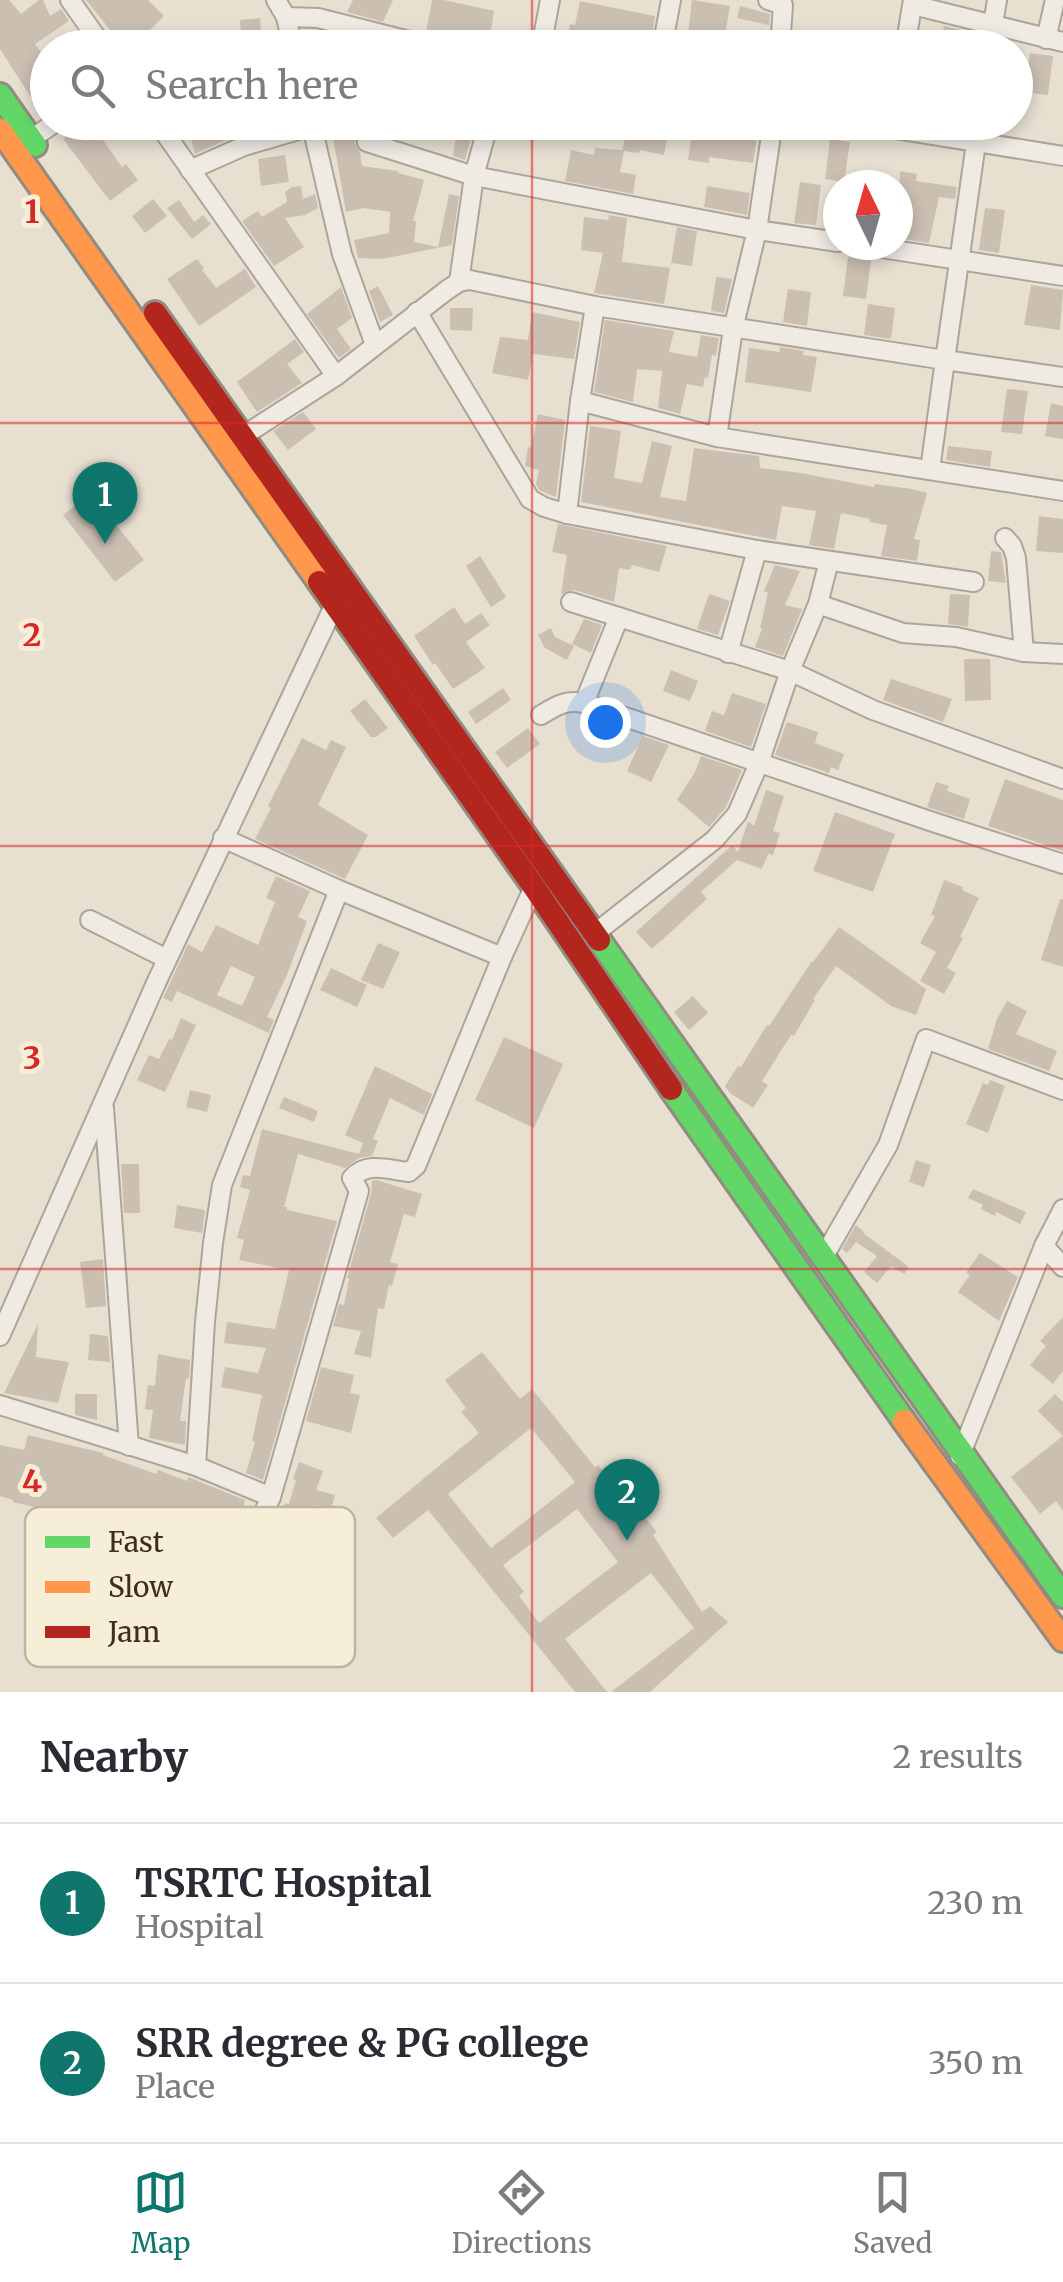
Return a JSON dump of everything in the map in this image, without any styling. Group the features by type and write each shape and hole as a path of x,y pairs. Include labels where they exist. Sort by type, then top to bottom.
{"highway":[{"path":"0,94 30,138"},
{"path":"0,130 534,887 658,1070 1063,1640"},
{"path":"32,140 1063,1596"}],"street":[{"path":"70,0 91,30"},
{"path":"276,0 289,30"},
{"path":"544,30 550,0"},
{"path":"665,30 671,0"},
{"path":"992,30 997,0"},
{"path":"1054,40 1055,0"},
{"path":"778,2 779,30"},
{"path":"908,30 913,2 1010,30"},
{"path":"286,18 318,18 366,30"},
{"path":"169,140 336,376"},
{"path":"190,170 263,140"},
{"path":"316,140 342,254 376,345"},
{"path":"458,282 483,140"},
{"path":"717,437 733,329 757,230 770,140"},
{"path":"961,140 1063,156"},
{"path":"930,470 976,140"},
{"path":"367,142 474,176 823,240"},
{"path":"913,253 1063,276"},
{"path":"243,436 336,376 458,282 470,280 733,329 1063,377"},
{"path":"567,514 595,306"},
{"path":"418,312 530,499 544,507 756,550 974,582"},
{"path":"580,401 717,437 1063,491"},
{"path":"1005,538 1016,558 1024,652"},
{"path":"728,652 756,550"},
{"path":"594,934 737,814 818,604 829,561"},
{"path":"571,602 790,672 873,710 1063,779"},
{"path":"0,1336 167,960 335,604"},
{"path":"818,604 903,633 956,637 1024,652 1063,654"},
{"path":"584,703 618,617"},
{"path":"541,715 562,702 584,703 1063,864"},
{"path":"223,838 502,957"},
{"path":"267,1507 360,1191 352,1178 367,1168 409,1172 416,1166 534,887"},
{"path":"196,1466 209,1282 222,1185 339,890"},
{"path":"90,920 167,960"},
{"path":"824,1256 888,1146 926,1038 1063,1090"},
{"path":"104,1102 130,1446"},
{"path":"940,1470 962,1454 1044,1246 1063,1209"},
{"path":"1044,1246 1063,1267"},
{"path":"0,1405 196,1466 271,1498"}],"building":[{"path":"0,0 9,0 21,14 43,0 50,16 61,9 69,21 56,30 30,30 30,96 0,49"},
{"path":"86,0 148,0 164,16 150,30 110,30"},
{"path":"353,0 393,0 383,22 347,12"},
{"path":"432,0 494,11 491,30 426,30"},
{"path":"692,0 730,6 726,30 688,30"},
{"path":"580,1 655,16 653,30 569,30 570,24 575,25"},
{"path":"740,6 770,14 769,25 737,18"},
{"path":"260,18 261,30 241,30 240,20"},
{"path":"1033,53 1053,56 1048,95 1033,93"},
{"path":"64,140 103,140 122,167 126,164 138,180 110,201"},
{"path":"192,140 226,140 195,154"},
{"path":"333,140 356,140 362,166 398,171 424,180 413,221 414,242 438,247 449,194 459,196 452,245 382,259 358,258 354,240 389,233 390,212 364,208 346,212"},
{"path":"455,140 471,140 465,160 453,156"},
{"path":"625,140 667,140 664,155 624,151 620,172 636,175 633,194 565,181 571,150 594,155 595,148 622,150"},
{"path":"691,140 756,140 753,163 709,157 709,163 688,160"},
{"path":"830,140 850,142 846,170 826,170"},
{"path":"285,155 289,182 261,186 258,159"},
{"path":"913,173 917,174 916,181 957,187 955,199 939,197 929,243 913,240"},
{"path":"800,182 821,185 816,225 794,223"},
{"path":"301,186 303,199 315,194 318,208 285,218 304,247 274,266 242,221 258,211 262,217 287,202 285,192"},
{"path":"707,186 750,193 747,215 704,207"},
{"path":"153,199 167,216 145,233 132,216"},
{"path":"179,200 194,222 203,215 211,224 192,239 167,208"},
{"path":"985,208 1005,210 999,253 979,250"},
{"path":"609,215 627,218 622,262 670,268 664,304 594,293 603,253 581,250 584,217 608,220"},
{"path":"677,227 697,231 692,266 671,263"},
{"path":"197,259 216,288 245,269 256,287 199,326 167,279"},
{"path":"848,260 871,260 866,299 843,296"},
{"path":"716,277 732,279 724,313 711,311"},
{"path":"1031,285 1063,290 1060,330 1024,325"},
{"path":"378,286 393,315 380,322 369,291"},
{"path":"341,287 352,318 337,329 351,349 339,358 307,314"},
{"path":"788,289 811,292 807,326 783,322"},
{"path":"868,304 895,308 891,339 864,335"},
{"path":"450,308 473,308 472,331 450,330"},
{"path":"532,312 580,322 574,359 533,354 528,380 492,373 500,337 528,340"},
{"path":"605,320 674,331 669,352 697,357 701,335 719,338 708,378 705,377 703,387 687,384 680,414 658,408 662,371 637,369 633,402 594,392"},
{"path":"295,339 304,352 287,364 302,383 257,412 237,382"},
{"path":"780,347 817,357 811,392 745,382 749,348 779,352"},
{"path":"1007,389 1028,391 1022,434 1001,432"},
{"path":"1051,403 1063,406 1063,439 1045,436"},
{"path":"303,412 316,429 288,450 273,431"},
{"path":"538,414 565,420 556,497 539,490 539,470 525,466"},
{"path":"590,426 621,431 614,478 642,483 652,441 672,446 660,497 686,501 694,448 759,456 760,468 927,493 914,539 920,540 917,561 881,556 887,525 841,513 834,549 809,545 816,511 782,506 776,540 581,502"},
{"path":"948,446 992,451 990,467 946,460"},
{"path":"91,493 144,560 115,582 63,515"},
{"path":"1039,516 1063,519 1063,553 1036,551"},
{"path":"558,524 667,546 659,572 632,565 630,570 619,568 614,602 574,590 561,594 567,555 552,552"},
{"path":"991,551 1001,552 1006,583 988,581"},
{"path":"480,556 506,597 491,607 466,566"},
{"path":"775,565 800,571 785,605 802,609 783,656 755,647 768,593 764,591"},
{"path":"709,594 730,601 718,635 697,629"},
{"path":"950,594 970,595 968,627 948,624"},
{"path":"454,607 465,624 481,613 490,625 466,642 485,668 453,689 414,636"},
{"path":"584,619 602,625 591,653 572,644"},
{"path":"551,628 555,637 574,646 567,660 545,648 538,635"},
{"path":"964,659 990,659 991,700 965,701"},
{"path":"671,670 698,681 690,701 663,691"},
{"path":"891,679 952,699 943,722 883,700"},
{"path":"503,688 511,700 476,724 468,712"},
{"path":"732,693 766,704 751,747 705,731 712,711 724,715"},
{"path":"365,699 388,728 376,737 371,737 350,711"},
{"path":"787,722 818,732 815,743 844,754 838,770 831,767 829,773 775,755"},
{"path":"528,728 540,744 507,768 495,752"},
{"path":"643,736 669,745 651,782 627,771"},
{"path":"302,738 326,750 331,740 346,747 318,805 368,835 345,879 255,839"},
{"path":"701,756 742,770 726,807 709,827 677,800"},
{"path":"1005,779 1063,800 1063,851 988,826"},
{"path":"936,782 949,786 947,791 970,799 964,819 927,807"},
{"path":"766,790 784,796 773,831 780,833 773,855 768,854 762,869 737,860 701,892 707,899 652,949 636,932 732,845 738,852 748,821 754,826"},
{"path":"835,812 895,834 873,892 813,871"},
{"path":"276,876 310,891 298,917 307,921 267,1017 274,1020 269,1033 177,991 172,1002 163,998 188,944 202,952 216,925 258,945 275,902 266,898","holes":["231,966 255,977 242,1006 217,995"]},
{"path":"944,880 979,898 947,968 956,973 944,994 920,981 936,952 920,943 935,916 931,915"},
{"path":"1063,899 1063,967 1041,960"},
{"path":"839,927 926,989 916,1015 891,1006 836,966 762,1081 768,1085 753,1108 725,1086"},
{"path":"378,943 400,952 383,989 361,980"},
{"path":"331,968 367,985 357,1007 320,990"},
{"path":"693,996 708,1013 689,1030 674,1012"},
{"path":"1007,1001 1027,1011 1016,1034 1057,1051 1049,1071 988,1049"},
{"path":"181,1018 196,1025 165,1092 137,1080 149,1055 159,1059"},
{"path":"504,1037 563,1064 534,1128 475,1100"},
{"path":"375,1066 432,1094 424,1115 390,1098 373,1139 378,1141 372,1156 359,1158 345,1168 298,1154 284,1207 337,1221 263,1480 246,1473 262,1395 221,1387 225,1367 258,1373 266,1348 224,1343 227,1322 275,1329 289,1270 239,1260 244,1240 237,1238 250,1190 240,1187 243,1175 250,1176 262,1129 359,1154 363,1143 345,1135"},
{"path":"990,1080 1005,1086 988,1133 966,1124 983,1083 988,1085"},
{"path":"190,1090 211,1095 207,1112 186,1107"},
{"path":"284,1097 318,1111 314,1122 279,1108"},
{"path":"916,1160 931,1165 924,1187 909,1182"},
{"path":"121,1164 139,1164 140,1213 124,1213"},
{"path":"372,1181 422,1194 415,1217 404,1214 390,1262 398,1264 384,1309 378,1308 371,1358 354,1354 361,1331 333,1326 339,1304 344,1305 347,1278"},
{"path":"973,1189 1026,1212 1020,1224 981,1209 983,1205 968,1198"},
{"path":"177,1205 205,1210 202,1233 174,1228"},
{"path":"856,1225 909,1267 904,1274 891,1266 877,1283 864,1272 877,1256 856,1242 847,1253 842,1249"},
{"path":"980,1253 1018,1277 999,1321 958,1292"},
{"path":"103,1259 106,1306 86,1308 80,1262"},
{"path":"1063,1317 1063,1371 1053,1384 1030,1365 1046,1346 1040,1341"},
{"path":"38,1324 36,1357 69,1362 58,1403 4,1393"},
{"path":"90,1334 108,1336 110,1362 88,1360"},
{"path":"482,1352 520,1399 532,1389 595,1467 598,1465 616,1487 619,1485 657,1532 653,1535 702,1612 710,1606 728,1622 650,1692 611,1692 694,1628 651,1573 565,1639 607,1692 575,1692 428,1510 393,1538 376,1518 479,1433 461,1412 466,1408 445,1380","holes":["531,1428 575,1482 491,1548 448,1494","577,1509 618,1562 539,1623 519,1596 524,1592 503,1565"]},
{"path":"158,1354 190,1360 180,1421 186,1421 185,1445 149,1438 153,1410 145,1409 148,1385 155,1386"},
{"path":"321,1367 354,1375 350,1393 360,1395 351,1433 306,1421"},
{"path":"75,1394 97,1394 97,1420 75,1415"},
{"path":"1055,1394 1063,1402 1063,1436 1038,1411"},
{"path":"28,1435 103,1453 156,1474 158,1470 187,1481 188,1477 245,1500 244,1507 35,1507 13,1502 0,1496 0,1445 24,1450"},
{"path":"1063,1436 1063,1511 1056,1501 1040,1514 1011,1477"},
{"path":"299,1462 323,1471 316,1490 335,1495 332,1507 284,1507 289,1504 296,1480 293,1479"}],"traffic: fast":[{"path":"0,95 30,138"},
{"path":"32,140 35,145"},
{"path":"599,940 1063,1596"},
{"path":"671,1089 904,1421"}],"traffic: slow":[{"path":"0,130 319,582"},
{"path":"904,1421 1063,1640"}],"traffic: jam":[{"path":"155,313 599,940"},
{"path":"319,582 671,1089"}],"place":[{"name":"TSRTC Hospital","path":"105,544"},
{"name":"SRR degree & PG college","path":"627,1541"}]}
